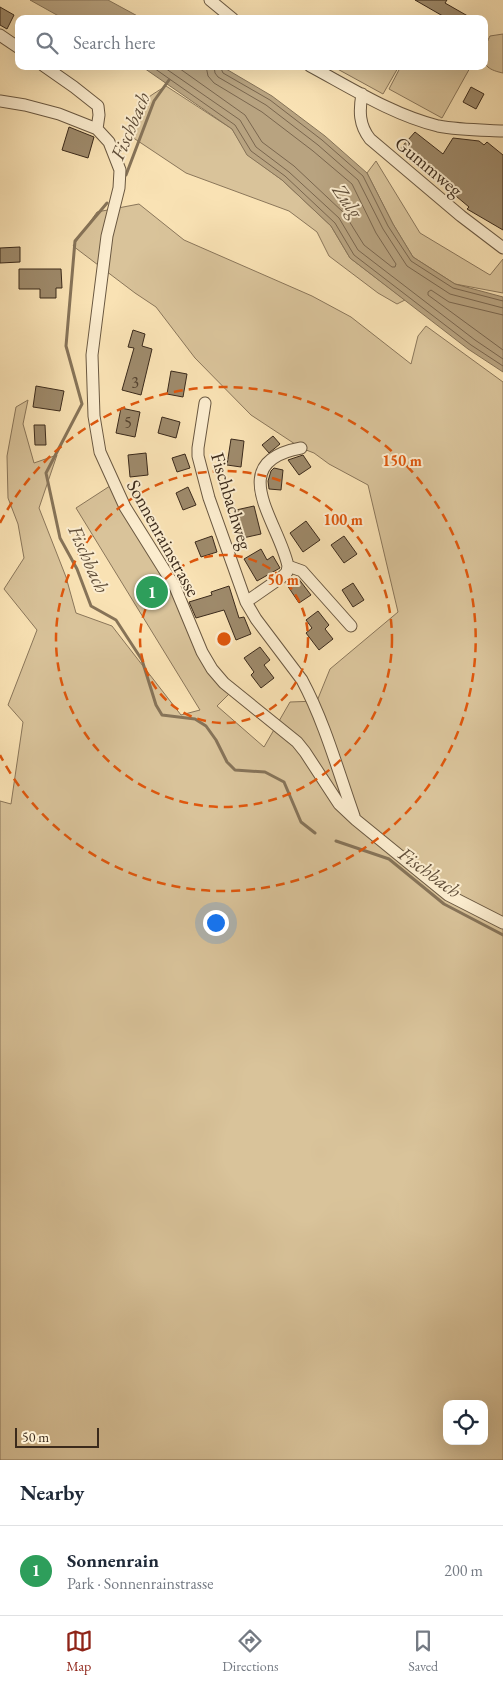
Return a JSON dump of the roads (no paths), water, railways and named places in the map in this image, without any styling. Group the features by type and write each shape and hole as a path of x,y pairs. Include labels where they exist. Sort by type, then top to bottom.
{"street":[{"path":"210,0 227,15"},
{"path":"0,35 15,45"},
{"path":"0,101 59,114 97,129 98,106 50,70"},
{"name":"Gummweg","path":"317,70 398,112 436,125 503,131"},
{"name":"Gummweg","path":"362,94 360,116 364,130 370,139 461,216 503,248"},
{"name":"Sonnenrainstrasse","path":"97,129 109,142 120,170 118,188 107,236 92,355 94,416 97,442 103,462 125,507 174,587 202,652 212,669 224,683 297,742 339,804 356,820 448,895 503,923"},
{"name":"Fischbachweg","path":"205,402 198,448 200,468 246,602 256,619 302,680 328,741 356,820"},
{"path":"246,602 282,577 287,572 288,566 261,494 259,480 261,471 268,463 286,452 301,448"},
{"path":"288,566 302,571 351,626"}],"water":[{"path":"30,0 108,0 136,15 57,15"},
{"name":"Zulg","path":"147,70 228,70 272,96 325,136 367,173 393,224 413,257 455,284 503,297 503,372 468,349 350,258 331,226 282,180 247,155 232,129"}],"waterway":[{"name":"Fischbach","path":"126,175 154,101 169,80"},
{"name":"Fischbach","path":"107,203 75,241 66,346 82,404 46,473 60,538 77,569 91,606 116,620 142,660 156,705 162,715 195,719 206,726 216,740 227,762 235,770 265,772 284,782 301,822 315,833"},
{"name":"Fischbach","path":"336,841 389,859 444,904 503,935"}],"place":[{"name":"Sonnenrain","path":"152,592"}]}
